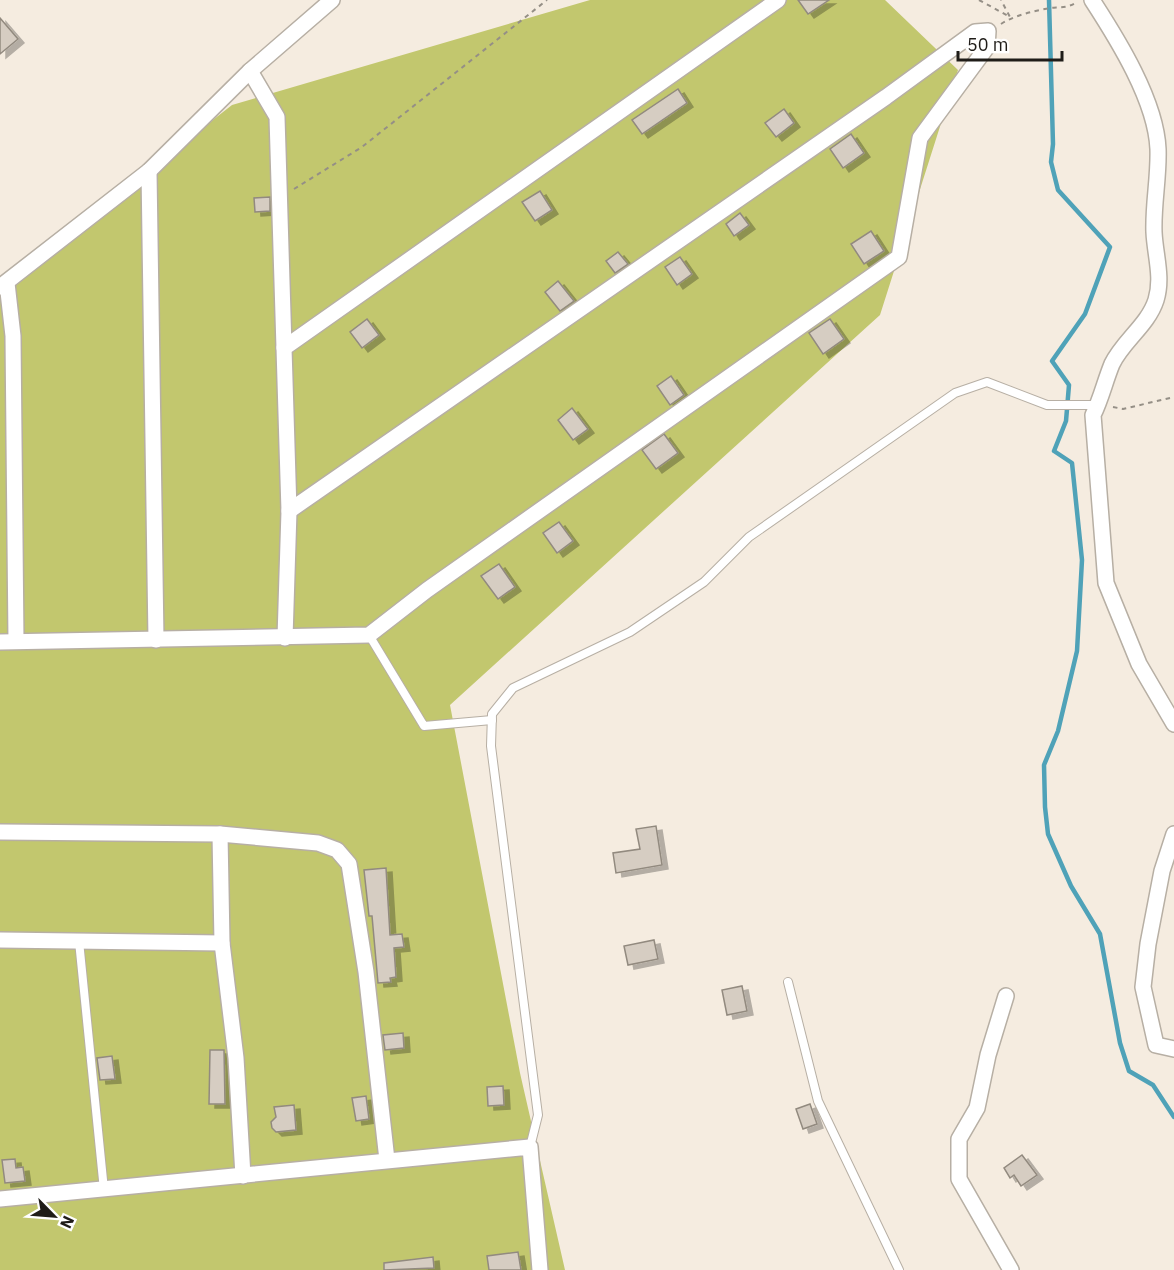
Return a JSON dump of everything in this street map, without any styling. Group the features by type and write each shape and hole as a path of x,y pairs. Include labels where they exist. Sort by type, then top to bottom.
{"street":[{"path":"16,641 13,336 3,285 149,171 250,71 332,0"},
{"path":"284,348 778,0"},
{"path":"1092,0 1122,50 1145,98 1154,123 1158,147 1154,234 1159,282 1155,301 1144,321 1112,364 1093,415 1106,583 1139,664 1174,724"},
{"path":"0,642 369,635 437,583 899,256 920,138 987,47 988,31 975,32 289,511"},
{"path":"250,71 277,117 289,511 285,638"},
{"path":"149,171 156,640"},
{"path":"0,831 220,834 318,843 337,850 349,864 366,972 387,1160"},
{"path":"220,834 222,943 236,1058 243,1176"},
{"path":"1174,834 1162,871 1148,944 1143,987 1156,1045 1174,1049"},
{"path":"0,940 222,943"},
{"path":"1006,996 988,1055 977,1108 960,1139 959,1179 1011,1270"},
{"path":"0,1199 530,1147 540,1270"}],"lane":[{"path":"530,1147 538,1115 491,746 492,714 513,688 630,632 704,582 749,537 955,393 987,382 1047,405 1098,405"},
{"path":"369,635 424,726 492,720"},
{"path":"79,941 104,1190"},
{"path":"788,982 818,1101 899,1270"}],"path":[{"path":"279,198 362,147 547,0"},
{"path":"979,0 1010,17"},
{"path":"1001,0 1010,17"},
{"path":"988,31 1010,17 1050,8 1070,7 1080,0"},
{"path":"1098,405 1123,409 1174,397"}],"green space":[{"path":"590,0 885,0 958,70 880,315 450,705 520,1073 565,1270 0,1270 0,287 232,105"}],"building":[{"path":"798,0 829,0 808,14"},
{"path":"0,18 18,39 0,54"},
{"path":"678,89 687,103 642,134 632,120"},
{"path":"784,109 794,123 776,137 765,123"},
{"path":"851,134 864,153 843,168 830,149"},
{"path":"540,191 552,210 535,221 522,202"},
{"path":"270,197 270,211 255,212 254,198"},
{"path":"740,213 749,225 734,236 726,224"},
{"path":"871,231 884,251 864,264 851,244"},
{"path":"618,252 628,264 615,273 606,261"},
{"path":"680,257 692,274 677,285 665,267"},
{"path":"558,281 574,301 560,311 545,292"},
{"path":"367,319 379,335 362,348 350,332"},
{"path":"830,319 844,339 823,354 809,333"},
{"path":"671,376 684,395 670,405 657,386"},
{"path":"572,408 588,429 573,440 558,420"},
{"path":"664,434 678,453 656,469 642,450"},
{"path":"559,522 573,541 557,553 543,533"},
{"path":"499,564 515,587 498,599 481,576"},
{"path":"656,826 662,865 616,873 613,853 640,849 636,829"},
{"path":"386,868 390,935 402,934 404,947 394,948 396,977 390,978 391,982 378,983 372,916 369,916 364,870"},
{"path":"654,940 658,959 628,965 624,946"},
{"path":"742,986 747,1011 727,1015 722,990"},
{"path":"403,1033 404,1048 385,1050 383,1035"},
{"path":"210,1050 224,1050 225,1104 209,1104"},
{"path":"112,1056 115,1079 100,1080 97,1058"},
{"path":"503,1086 504,1105 488,1106 487,1087"},
{"path":"366,1096 369,1119 356,1121 352,1098"},
{"path":"810,1104 817,1124 803,1129 796,1109"},
{"path":"294,1105 296,1130 276,1132 271,1122 276,1117 274,1107"},
{"path":"1022,1155 1037,1175 1021,1186 1014,1175 1010,1178 1004,1168"},
{"path":"15,1159 16,1168 23,1167 25,1181 5,1183 2,1160"},
{"path":"518,1252 521,1270 489,1270 487,1256"},
{"path":"433,1257 434,1268 384,1270 384,1263"}],"waterway":[{"path":"1049,0 1053,144 1051,162 1058,190 1110,247 1085,314 1052,361 1069,385 1066,421 1054,451 1072,463 1082,560 1077,651 1058,731 1044,765 1048,834 1071,886 1100,934 1120,1043 1129,1071 1153,1085 1174,1117"}]}
